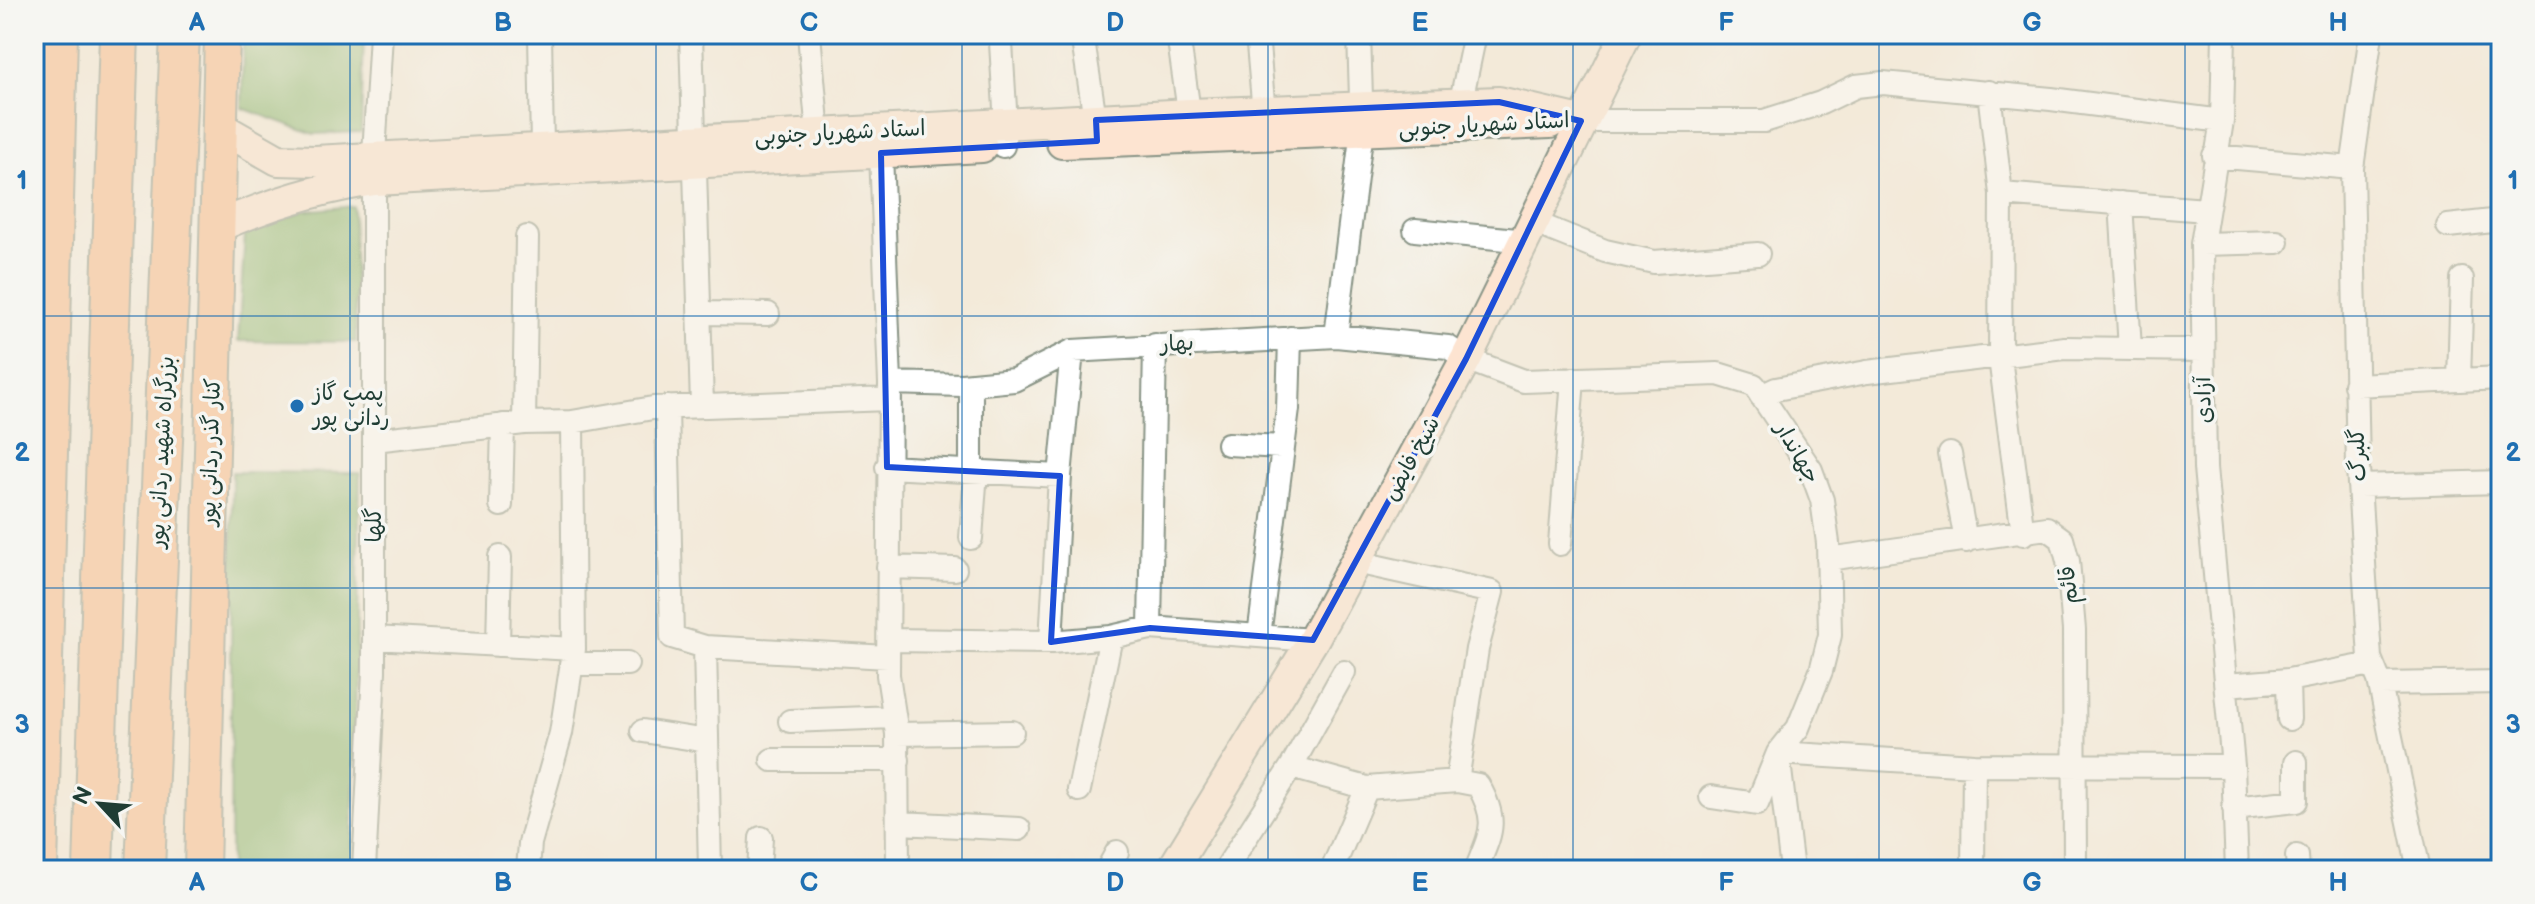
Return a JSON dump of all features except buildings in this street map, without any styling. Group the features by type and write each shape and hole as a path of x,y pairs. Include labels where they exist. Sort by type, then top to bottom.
{"highway":[{"path":"93,870 119,34"},
{"name":"بزرگراه شهید ردانی پور","path":"145,870 180,34"},
{"path":"147,772 159,870"}],"main road":[{"path":"40,870 46,112 60,34"},
{"name":"کنار گذر ردانی پور","path":"202,870 222,34"}],"street":[{"name":"گلها","path":"364,870 374,638 374,168 381,34"},
{"path":"540,34 542,147"},
{"path":"691,34 702,406"},
{"path":"1082,34 1096,130"},
{"path":"1178,34 1191,125"},
{"path":"1257,34 1264,122"},
{"path":"1336,336 1362,119 1359,34"},
{"path":"1458,116 1475,34"},
{"name":"شیخ فایض","path":"1172,870 1313,640 1356,562 1531,232 1581,121 1626,34"},
{"name":"آزادی","path":"2224,34 2222,121 2202,244 2203,350 2205,468 2233,766 2237,870"},
{"name":"گلبرگ","path":"2371,34 2352,168 2359,486 2376,674 2419,870"},
{"path":"817,35 818,134"},
{"path":"1001,43 1005,136"},
{"path":"1581,121 1764,121 1821,103 1856,86 1883,83 1989,92 2222,121"},
{"path":"1989,92 2001,194 2000,358 2023,534"},
{"name":"استاد شهریار جنوبی","path":"217,227 262,207 374,168 542,147 881,153 1005,136 1191,125 1458,116 1581,121"},
{"name":"استاد شهریار جنوبی","path":"220,127 278,160 374,168 695,151 818,134 1005,136"},
{"path":"881,153 889,391 888,648 898,760 898,870"},
{"path":"2214,156 2352,168"},
{"path":"2001,194 2206,210"},
{"path":"2121,203 2130,349"},
{"path":"2448,226 2501,220"},
{"path":"1415,230 1531,232 1654,262 1758,254"},
{"path":"501,505 513,424 527,237"},
{"path":"2202,244 2277,242"},
{"path":"2459,380 2462,279"},
{"path":"700,313 768,314"},
{"name":"بهار","path":"374,440 513,424 572,422 667,407 1014,380 1072,351 1336,336 1448,347 1466,359"},
{"path":"1259,636 1288,409 1290,338"},
{"path":"1150,628 1155,345"},
{"path":"1761,396 1776,389 1867,372 2065,348 2203,350"},
{"path":"1051,642 1060,476 1072,351"},
{"name":"جهاندار","path":"1466,359 1524,381 1718,374 1754,385 1811,470 1822,500 1828,559 1830,635 1824,659 1798,728 1778,753 1757,804 1711,797"},
{"path":"2355,385 2501,378"},
{"path":"1560,544 1573,379"},
{"path":"971,396 974,471 971,538"},
{"path":"667,407 672,637 705,647 888,648 1051,642 1111,637 1150,628 1313,640"},
{"path":"528,870 530,843 561,733 572,656 572,422"},
{"path":"1228,444 1281,447"},
{"path":"1950,454 1966,541"},
{"path":"887,467 1060,476"},
{"path":"2359,486 2501,482"},
{"name":"قائم","path":"1828,559 2023,534 2047,528 2062,539 2068,561 2074,630 2075,870"},
{"path":"498,645 500,557"},
{"path":"1356,562 1492,592 1477,649 1457,781"},
{"path":"888,567 955,569"},
{"path":"1079,790 1111,637"},
{"path":"374,638 498,645 627,664"},
{"path":"705,647 710,870"},
{"path":"1225,870 1291,767 1344,672"},
{"path":"2226,685 2376,674 2501,682"},
{"path":"2288,680 2289,719"},
{"path":"790,721 1012,732"},
{"path":"643,731 707,741"},
{"path":"1792,870 1778,753 1974,765 2233,766"},
{"path":"772,760 898,760"},
{"path":"2234,808 2296,801 2296,762"},
{"path":"1973,870 1974,765"},
{"path":"1291,767 1367,788 1457,781 1478,785 1491,809 1492,829 1476,870"},
{"path":"1332,870 1367,788"},
{"path":"900,823 1019,829"},
{"path":"759,870 761,838"}],"highlighted area":[{"path":"1499,102 1581,121 1466,359 1313,640 1150,628 1051,642 1060,476 887,467 881,153 1097,141 1096,120"}],"green space":[{"path":"243,34 364,34 361,132 314,134 242,108"},
{"path":"353,206 356,342 238,341 245,234 303,211"},
{"path":"232,472 360,473 352,870 230,870"}],"place":[{"name":"پمپ گاز ردانی پور","path":"297,406"}]}
